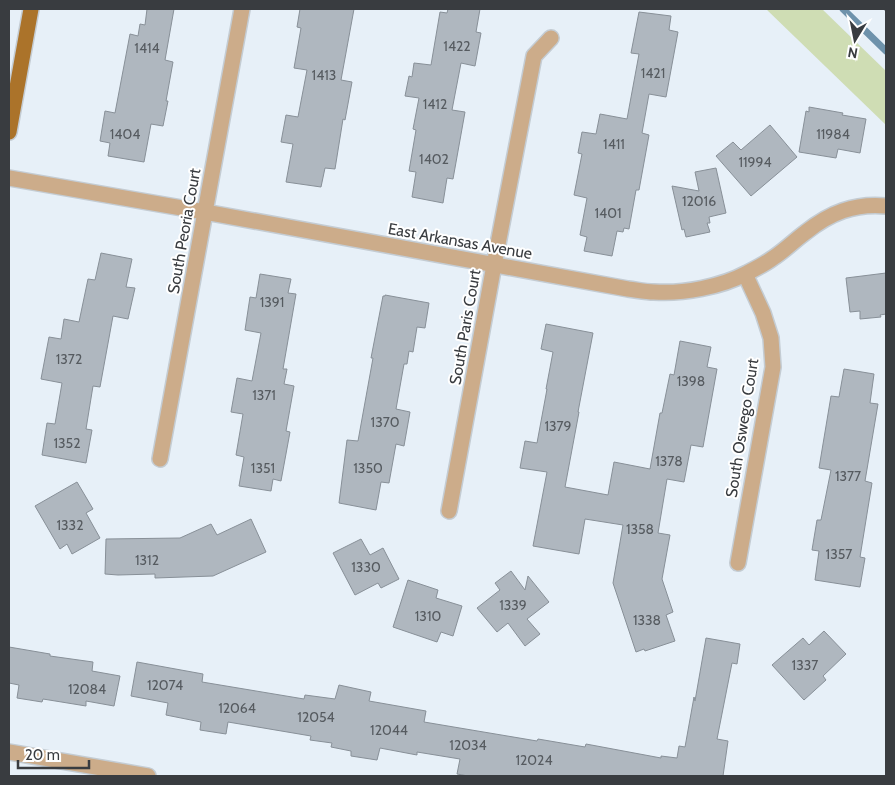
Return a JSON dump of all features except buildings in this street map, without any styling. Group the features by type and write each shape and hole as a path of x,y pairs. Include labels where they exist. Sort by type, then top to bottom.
{"main road":[{"path":"9,132 31,9"}],"street":[{"name":"South Peoria Court","path":"160,459 242,9"},
{"name":"South Paris Court","path":"449,511 534,56 552,38"},
{"name":"East Arkansas Avenue","path":"9,178 628,289 655,292 686,291 716,285 745,274 774,258 807,231 831,215 853,207 886,206"},
{"name":"South Oswego Court","path":"738,563 773,367 771,338 763,313 745,274"},
{"path":"9,752 148,776"}],"green space":[{"path":"766,9 822,9 886,71 886,125"}],"waterway":[{"path":"843,9 886,51"}]}
